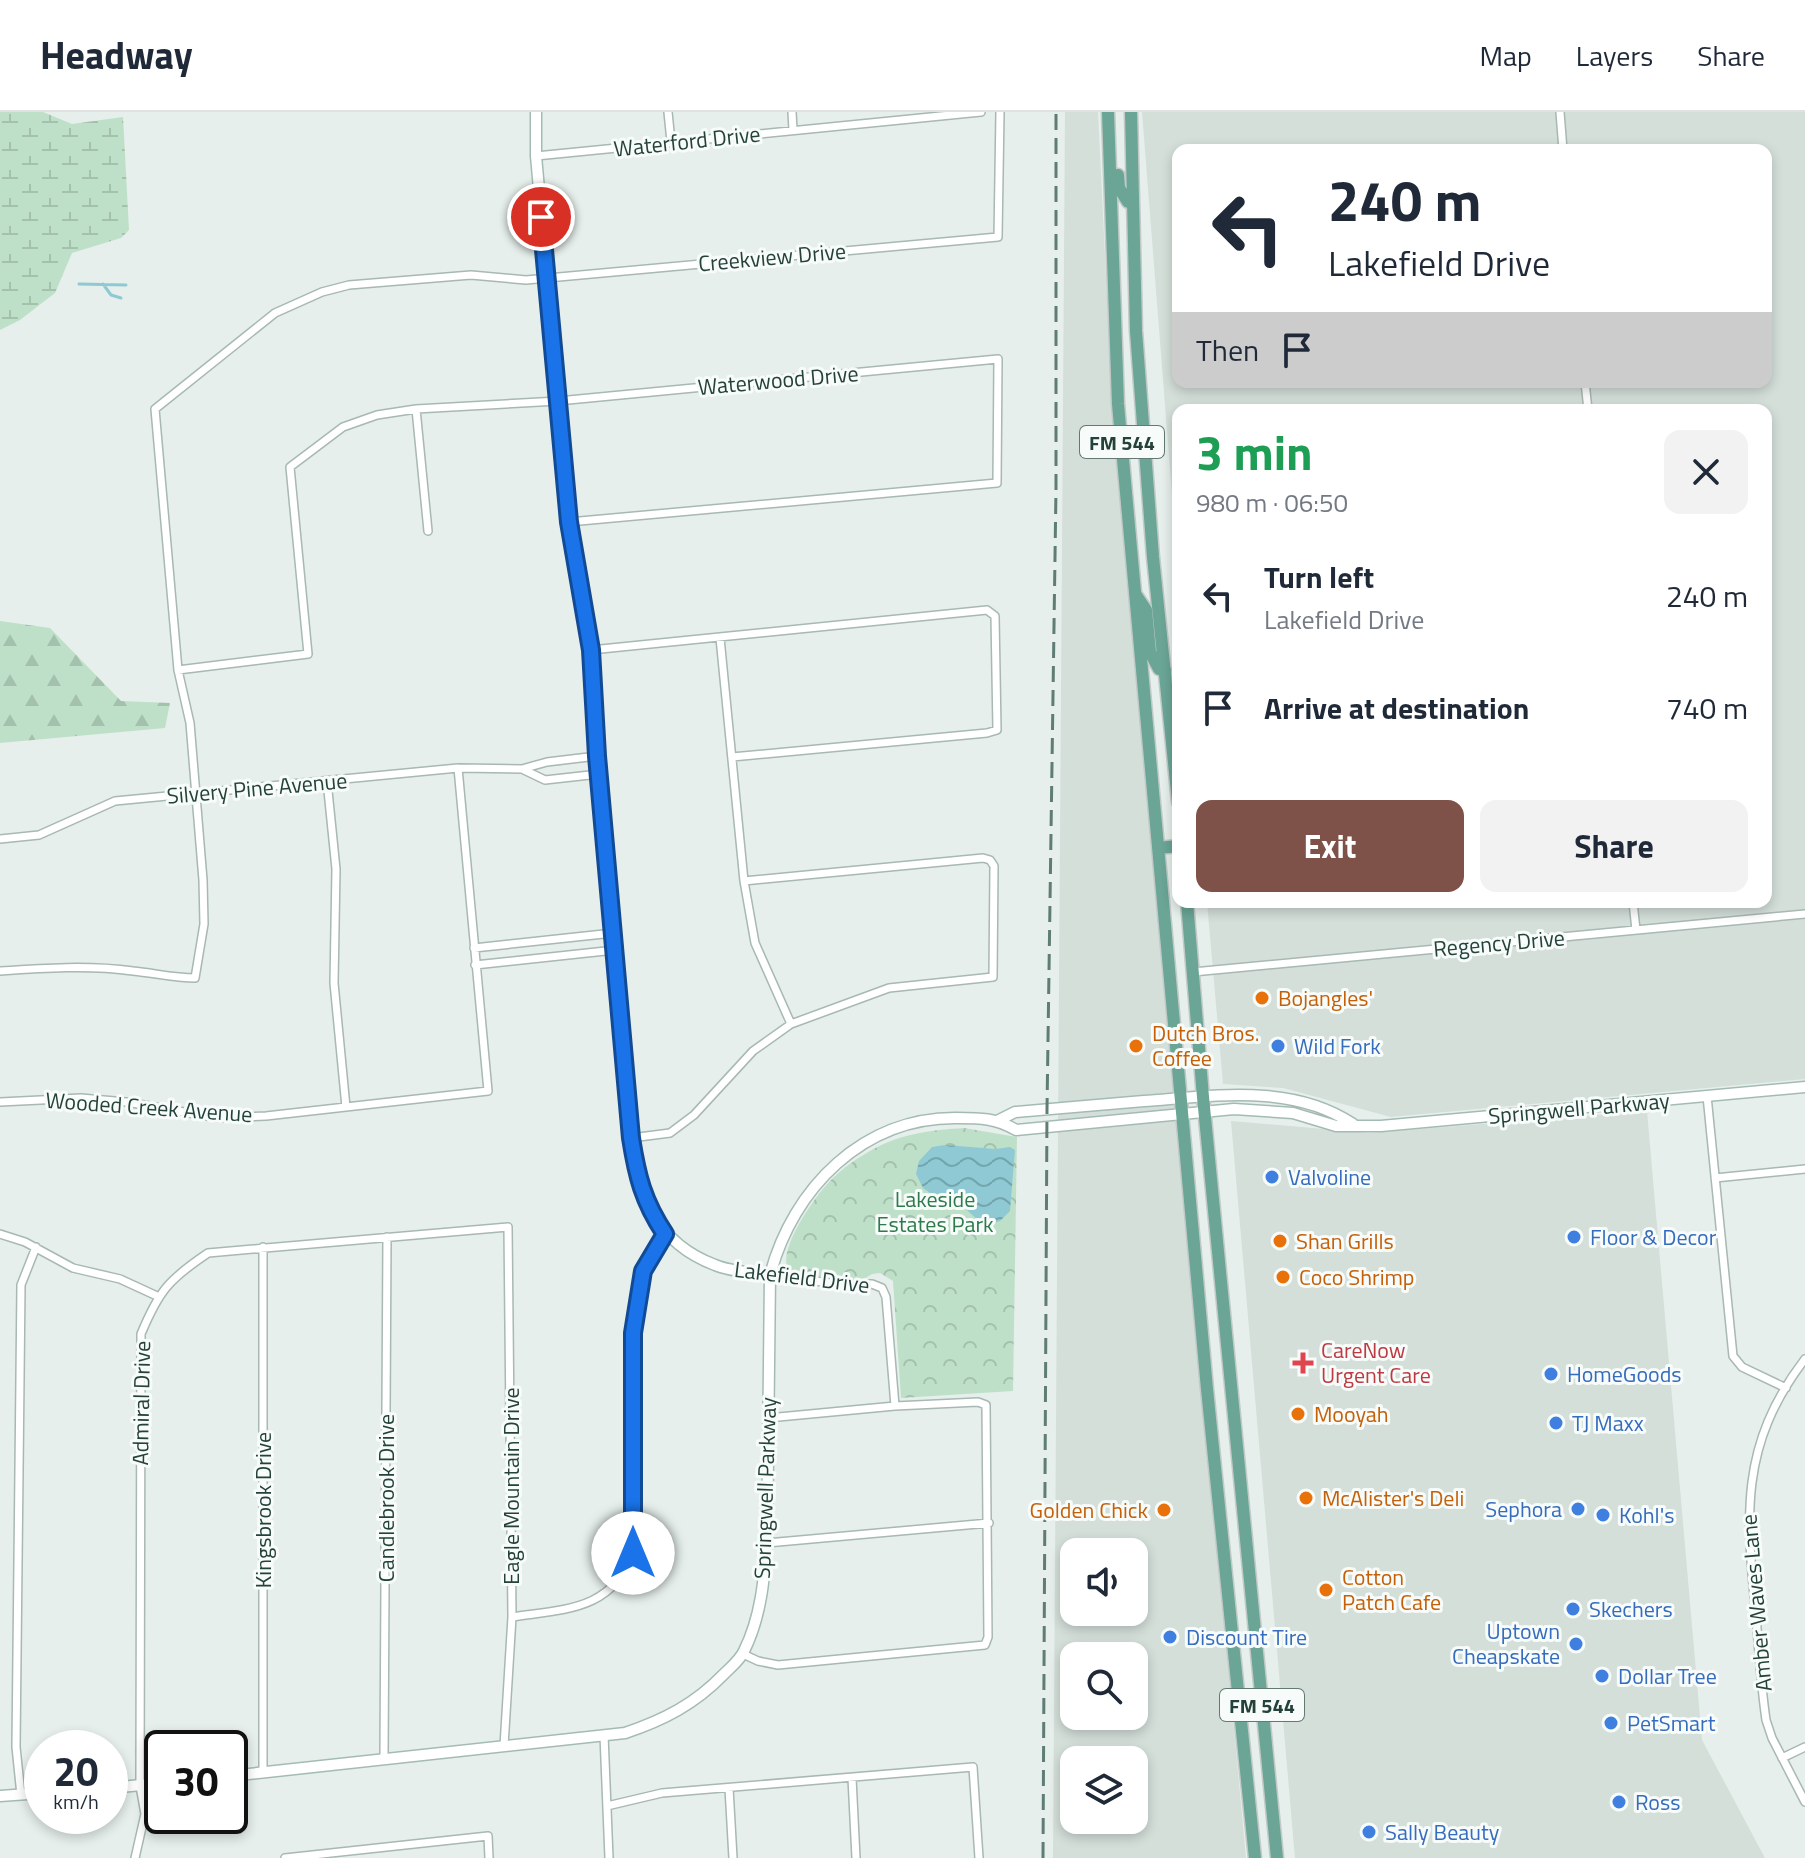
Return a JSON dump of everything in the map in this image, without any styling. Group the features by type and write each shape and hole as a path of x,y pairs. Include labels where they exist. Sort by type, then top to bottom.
{"main road":[{"name":"FM 544","path":"1108,112 1118,404 1255,1858"},
{"name":"FM 544","path":"1131,112 1136,331 1172,741"},
{"path":"1109,129 1116,148 1119,188 1124,199 1133,202"},
{"path":"1135,592 1146,610 1150,652 1159,669 1165,670"},
{"path":"1158,848 1172,847"},
{"name":"FM 544","path":"1188,908 1204,1112 1277,1858"},
{"path":"1203,1330 1227,1328"},
{"path":"1224,1549 1248,1547"},
{"path":"1248,1787 1270,1785"}],"street":[{"name":"Lakefield Drive","path":"536,112 536,156 569,522 591,650 597,756 631,1138 638,1179 649,1209 665,1234 716,1266 838,1284 872,1284 882,1288 886,1297 895,1406"},
{"path":"668,112 671,142"},
{"path":"792,112 793,130"},
{"name":"Waterford Drive","path":"536,156 981,112"},
{"name":"Creekview Drive","path":"178,670 155,409 275,313 322,292 349,285 471,275 526,280 998,237 1000,112"},
{"path":"1560,112 1563,144"},
{"name":"Waterwood Drive","path":"178,670 308,654 290,467 343,427 377,415 416,409 558,401 998,359 997,483 569,522"},
{"path":"416,409 428,531"},
{"path":"591,650 987,610 995,616 997,730 732,757"},
{"path":"720,638 744,881 755,943 791,1024"},
{"path":"0,971 69,968 195,978 204,924 203,880 190,723 178,670"},
{"name":"Silvery Pine Avenue","path":"0,839 39,835 115,801 458,768 522,769 547,762 597,756"},
{"path":"458,768 475,965 615,950"},
{"name":"Silvery Pine Avenue","path":"522,769 545,780 599,774"},
{"path":"327,781 336,869 334,983 346,1107"},
{"path":"631,1138 670,1133 694,1115 753,1051 791,1024 889,988 993,977 994,866 990,860 983,858 744,881"},
{"path":"1634,908 1636,930"},
{"name":"Regency Drive","path":"1193,972 1805,914"},
{"path":"474,948 613,933"},
{"name":"Wooded Creek Avenue","path":"0,1102 81,1098 126,1102 219,1118 266,1116 488,1091 475,965"},
{"name":"Springwell Parkway","path":"248,1774 625,1733 683,1710 709,1690 743,1654 758,1616 767,1543 770,1275 781,1240 804,1198 833,1165 889,1130 946,1118 999,1120 1016,1130 1234,1109 1293,1113 1336,1126 1381,1126 1805,1087"},
{"name":"Springwell Parkway","path":"999,1120 1015,1112 1181,1098 1274,1096 1340,1115 1353,1124"},
{"path":"1707,1096 1733,1356 1742,1367 1786,1388"},
{"path":"1074,1107 1076,1126"},
{"path":"1715,1178 1805,1169"},
{"name":"Admiral Drive","path":"135,1858 143,1835 145,1814 140,1786 141,1334 157,1296 177,1274 208,1253 508,1227"},
{"name":"Eagle Mountain Drive","path":"504,1746 512,1617 508,1227"},
{"path":"0,1234 36,1247 73,1268 120,1279 157,1296"},
{"path":"512,1617 589,1603 606,1594 626,1573 633,1553 633,1333 643,1271 665,1234"},
{"name":"Candlebrook Drive","path":"384,1759 387,1237"},
{"path":"21,1795 16,1747 21,1285 36,1247"},
{"name":"Kingsbrook Drive","path":"263,1247 263,1773"},
{"name":"Amber Waves Lane","path":"1805,1359 1771,1416 1756,1456 1747,1517 1769,1731 1805,1802"},
{"path":"743,1654 778,1665 985,1645 988,1637 986,1405 978,1402 895,1406 768,1418"},
{"path":"767,1543 989,1523"},
{"path":"604,1735 609,1858"},
{"path":"1782,1758 1805,1747"},
{"path":"607,1806 662,1793 973,1767 979,1858"},
{"path":"852,1778 856,1858"},
{"path":"128,1787 144,1785"},
{"path":"729,1788 733,1858"},
{"path":"0,1796 24,1795"},
{"path":"285,1858 366,1854 488,1836 489,1858"}],"shaded area":[{"path":"1065,112 1098,112 1113,420 1246,1858 1053,1858"},
{"path":"1142,112 1805,112 1805,1079 1391,1117 1283,1088 1223,1084 1208,908 1772,908 1772,404 1172,404 1172,494"},
{"path":"1647,1111 1702,1740 1765,1858 1295,1858 1231,1121 1370,1133"}],"green space":[{"path":"0,112 43,112 72,124 123,117 129,230 121,238 72,253 55,293 20,320 0,330"},
{"path":"0,621 50,628 121,701 170,703 165,728 0,743"},
{"name":"Lakeside Estates Park","path":"964,1128 1017,1137 1013,1391 901,1398 893,1281 880,1273 864,1279 836,1279 794,1273 788,1267 786,1258 802,1219 817,1197 844,1168 881,1145 904,1137"}],"water":[{"path":"945,1145 996,1149 1010,1147 1015,1150 1010,1211 1000,1221 978,1220 951,1196 930,1193 923,1188 916,1174 919,1161 932,1147"}],"waterway":[{"path":"79,284 126,285"},
{"path":"103,284 111,295 121,298"}],"railway":[{"path":"1043,1858 1047,1109 1056,488 1056,112"}],"place":[{"name":"Bojangles'","path":"1262,998"},
{"name":"Dutch Bros. Coffee","path":"1136,1046"},
{"name":"Wild Fork","path":"1278,1046"},
{"name":"Valvoline","path":"1272,1177"},
{"name":"Floor & Decor","path":"1574,1237"},
{"name":"Shan Grills","path":"1280,1241"},
{"name":"Coco Shrimp","path":"1283,1277"},
{"name":"CareNow Urgent Care","path":"1303,1363"},
{"name":"HomeGoods","path":"1551,1374"},
{"name":"Mooyah","path":"1298,1414"},
{"name":"TJ Maxx","path":"1556,1423"},
{"name":"McAlister's Deli","path":"1306,1498"},
{"name":"Sephora","path":"1578,1509"},
{"name":"Golden Chick","path":"1164,1510"},
{"name":"Kohl's","path":"1603,1515"},
{"name":"Cotton Patch Cafe","path":"1326,1590"},
{"name":"Skechers","path":"1573,1609"},
{"name":"Discount Tire","path":"1170,1637"},
{"name":"Uptown Cheapskate","path":"1576,1644"},
{"name":"Dollar Tree","path":"1602,1676"},
{"name":"PetSmart","path":"1611,1723"},
{"name":"Ross","path":"1619,1802"},
{"name":"Sally Beauty","path":"1369,1832"}],"route":[{"path":"541,217 569,522 591,650 597,756 631,1138 638,1179 649,1209 665,1234 643,1271 633,1333 633,1553"}]}
